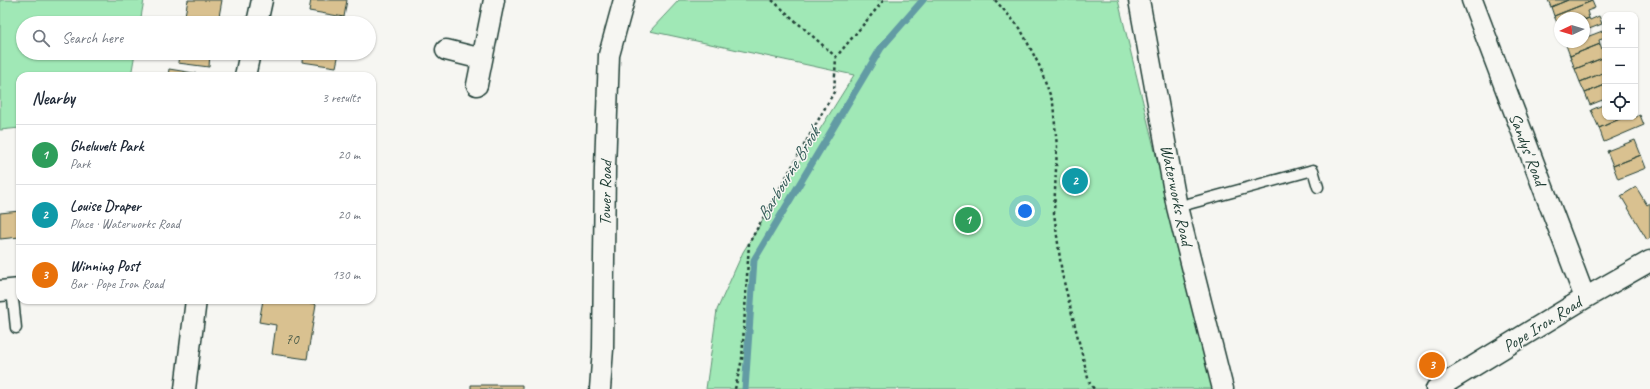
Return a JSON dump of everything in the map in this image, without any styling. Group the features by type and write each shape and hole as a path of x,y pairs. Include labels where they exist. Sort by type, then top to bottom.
{"street":[{"path":"259,16 262,0"},
{"path":"477,85 494,0"},
{"name":"Tower Road","path":"600,389 603,349 605,168 609,55 624,0"},
{"name":"Waterworks Road","path":"1139,0 1177,207 1223,389"},
{"name":"Sandys' Road","path":"1472,0 1584,298"},
{"path":"446,50 482,59"},
{"path":"245,72 248,60"},
{"name":"Pope Iron Road","path":"1436,389 1584,298 1650,261"},
{"path":"185,389 196,304"}],"lane":[{"path":"1177,207 1313,170 1318,187"},
{"path":"11,290 16,328"}],"path":[{"path":"772,0 836,57"},
{"path":"735,389 742,359 749,243 834,92 836,57 884,0"},
{"path":"995,0 1020,28 1040,67 1053,103 1057,147 1054,213 1062,274 1089,382 1094,389"}],"green space":[{"path":"0,0 144,0 141,16 16,16 16,60 134,60 132,72 16,72 16,128 0,130"},
{"path":"679,0 1118,0 1213,389 706,389 717,310 743,252 854,75 650,31"}],"building":[{"path":"188,0 222,0 219,16 185,15"},
{"path":"311,0 347,0 344,16 309,11"},
{"path":"1548,0 1568,0 1551,7"},
{"path":"1568,0 1592,0 1564,12 1554,12 1554,16 1551,7"},
{"path":"1592,1 1595,8 1587,12 1564,12"},
{"path":"1599,16 1602,24 1590,29 1590,20"},
{"path":"1602,31 1602,39 1599,40 1600,44 1590,48 1590,36"},
{"path":"1600,44 1602,49 1602,58 1575,69 1570,56"},
{"path":"1567,48 1590,48 1570,56"},
{"path":"1602,58 1602,73 1580,82 1575,69"},
{"path":"178,60 210,60 209,67 178,63"},
{"path":"302,60 338,60 336,67 302,62"},
{"path":"169,69 188,72 169,72"},
{"path":"1602,73 1602,86 1585,93 1580,82"},
{"path":"1602,86 1602,100 1590,105 1585,93"},
{"path":"1602,105 1602,120 1617,120 1599,128 1591,110"},
{"path":"1640,115 1644,125 1604,142 1599,128 1617,120 1638,120 1638,116"},
{"path":"1635,140 1641,155 1613,166 1607,151"},
{"path":"1641,155 1646,168 1618,179 1613,166"},
{"path":"1636,187 1647,205 1650,203 1650,238 1647,240 1621,196"},
{"path":"16,211 16,237 0,239 0,213"},
{"path":"262,304 316,304 307,359 272,354 276,325 259,322"},
{"path":"471,385 522,385 522,389 471,389"}],"waterway":[{"name":"Barbourne Brook","path":"745,389 754,260 881,48 923,0"}],"place":[{"name":"Louise Draper","path":"1075,181"},
{"name":"Gheluvelt Park","path":"968,220"},
{"name":"Winning Post","path":"1432,365"}]}
